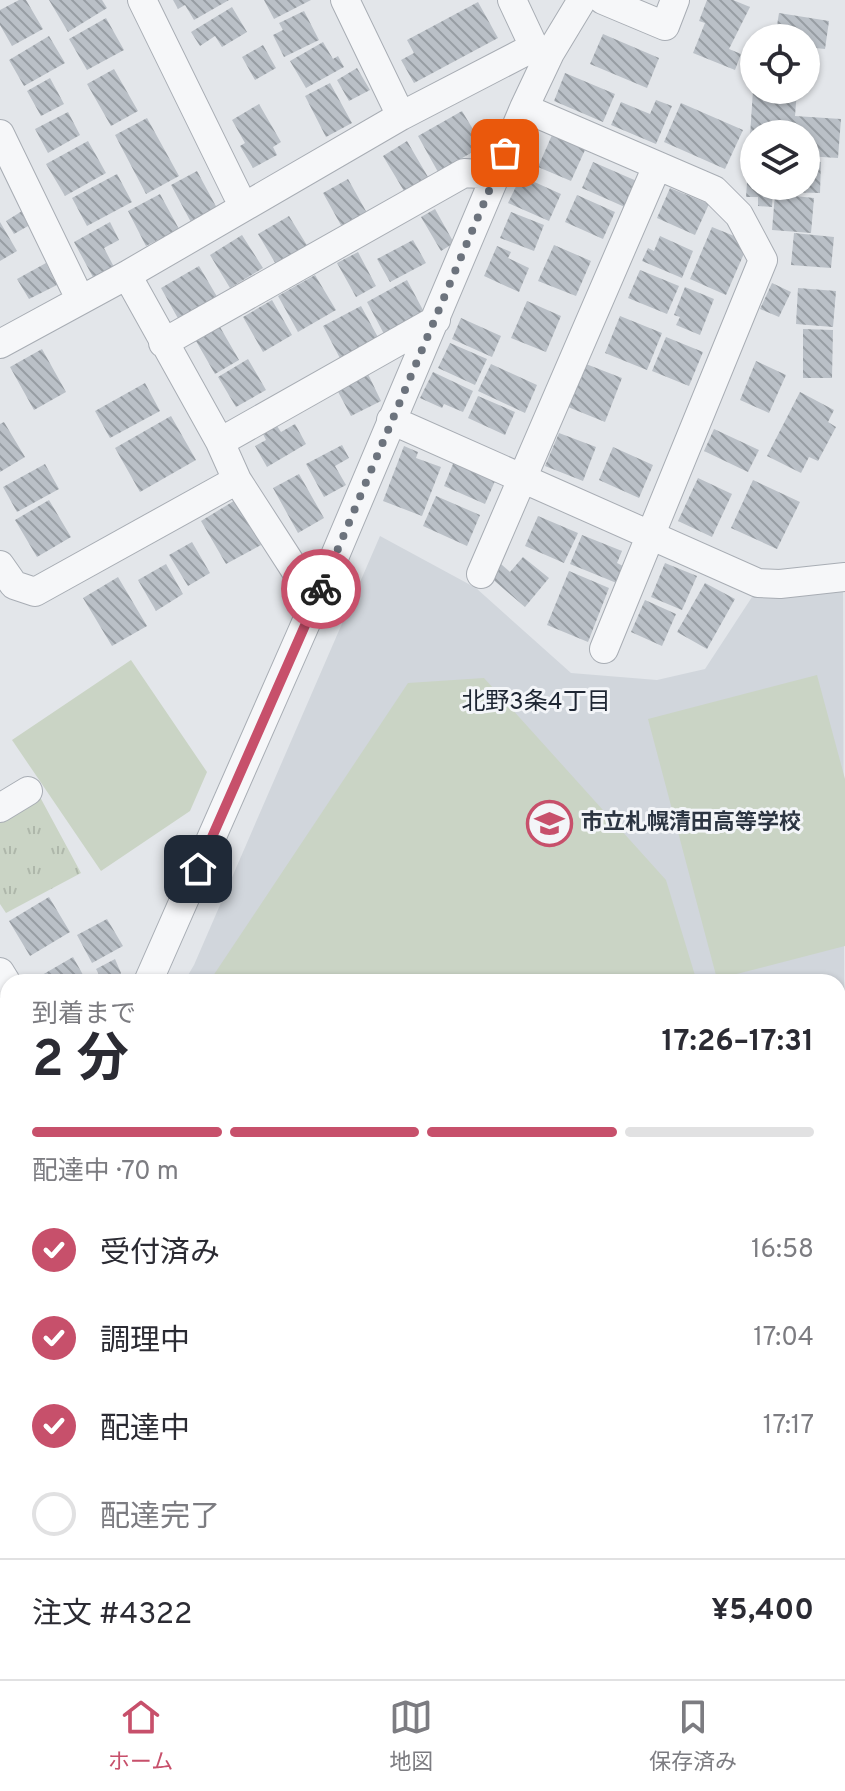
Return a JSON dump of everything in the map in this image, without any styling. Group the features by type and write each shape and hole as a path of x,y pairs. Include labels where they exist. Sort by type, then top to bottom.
{"street":[{"path":"142,0 243,206"},
{"path":"345,0 401,116"},
{"path":"512,0 542,50"},
{"path":"152,974 436,320 524,108 542,50 582,0"},
{"path":"603,0 665,26 675,0"},
{"path":"0,344 127,275 401,116 542,50"},
{"path":"524,108 714,190 739,215 763,260 604,649"},
{"path":"0,134 80,299"},
{"path":"481,574 657,166"},
{"path":"163,343 464,173 496,175"},
{"path":"127,275 220,442 237,480 299,576 320,591"},
{"path":"220,442 436,320"},
{"path":"391,420 758,583 780,584 845,577"},
{"path":"0,565 14,585 35,592 237,480"},
{"path":"0,808 28,791"}],"shaded area":[{"name":"市立札幌清田高等学校","path":"380,536 476,588 571,673 657,680 705,669 752,597 843,588 844,974 189,974"}],"green space":[{"path":"131,660 207,772 190,811 101,871 12,740"},
{"path":"817,675 845,779 845,946 736,974 716,974 648,719"},
{"path":"484,678 666,880 695,974 214,974 408,683"},
{"path":"40,797 81,873 6,913 0,904 0,823"}],"building":[{"path":"19,0 26,0 43,29 12,46 0,25 0,10"},
{"path":"49,0 102,0 107,8 68,32"},
{"path":"173,0 229,0 194,20 185,5 178,9"},
{"path":"264,0 311,0 274,19"},
{"path":"707,0 733,0 750,7 729,49 740,54 735,70 693,53 705,23 699,21"},
{"path":"478,2 498,38 414,83 401,60 414,53 407,40"},
{"path":"232,7 247,32 222,47 215,36 200,46 191,32"},
{"path":"304,11 319,40 284,57 273,35 283,30 279,23"},
{"path":"779,13 829,21 825,49 820,48 820,24 777,24"},
{"path":"106,18 124,50 87,70 69,39"},
{"path":"603,34 659,58 647,88 590,64"},
{"path":"49,36 65,63 24,86 9,60"},
{"path":"323,42 333,59 338,56 344,67 306,88 290,61"},
{"path":"263,45 276,68 255,80 242,57"},
{"path":"357,68 370,90 349,101 337,80"},
{"path":"114,69 138,111 111,126 87,84"},
{"path":"565,73 615,94 603,122 554,101"},
{"path":"50,78 64,104 41,116 27,91"},
{"path":"330,83 352,123 326,137 305,96"},
{"path":"656,100 672,106 656,144 611,125 621,102 650,114"},
{"path":"681,103 740,129 740,136 725,169 664,142"},
{"path":"259,104 281,142 273,147 277,155 253,168 240,146 245,143 232,120"},
{"path":"752,104 796,104 795,116 841,119 838,158 820,157 820,120 751,120"},
{"path":"462,111 483,146 438,172 418,136"},
{"path":"68,112 80,135 48,153 35,129"},
{"path":"147,118 179,176 146,194 115,135"},
{"path":"552,135 585,150 571,181 538,167"},
{"path":"88,141 106,173 65,196 46,164"},
{"path":"407,141 428,177 404,191 383,156"},
{"path":"593,162 639,182 627,208 582,188"},
{"path":"197,171 218,210 192,224 171,185"},
{"path":"117,174 132,202 87,226 72,198"},
{"path":"521,176 561,194 549,221 508,203"},
{"path":"348,179 367,213 342,227 323,193"},
{"path":"670,188 709,204 695,235 657,218"},
{"path":"160,194 179,229 146,246 128,211"},
{"path":"577,195 615,212 603,239 565,222"},
{"path":"758,200 772,200 772,207 758,206"},
{"path":"774,200 814,200 811,233 772,230"},
{"path":"27,208 35,222 14,234 6,221"},
{"path":"435,209 454,243 441,251 421,217"},
{"path":"511,212 544,225 534,251 500,238"},
{"path":"289,216 308,247 277,266 258,234"},
{"path":"0,222 17,251 0,261"},
{"path":"110,222 119,240 104,248 114,267 94,279 74,242"},
{"path":"712,227 749,242 726,295 690,279"},
{"path":"794,233 834,237 831,268 791,265"},
{"path":"242,235 263,268 230,288 210,255"},
{"path":"660,236 693,251 682,278 642,261 648,248 654,251"},
{"path":"413,240 426,263 390,282 377,259"},
{"path":"554,245 591,261 576,296 538,281"},
{"path":"497,246 511,252 508,258 529,268 519,292 484,276"},
{"path":"358,252 376,286 356,297 337,263"},
{"path":"46,263 57,285 29,299 17,279"},
{"path":"199,266 219,300 180,322 161,288"},
{"path":"640,270 679,286 667,314 628,298"},
{"path":"315,275 336,310 298,332 278,296"},
{"path":"407,280 424,312 384,334 367,302"},
{"path":"772,283 791,292 779,317 760,309"},
{"path":"685,287 714,299 700,335 676,325 680,317 674,315"},
{"path":"798,288 836,291 833,327 796,324"},
{"path":"272,300 292,335 263,352 243,317"},
{"path":"527,301 561,316 546,352 511,338"},
{"path":"361,306 380,341 342,362 323,326"},
{"path":"620,316 662,333 647,370 605,353"},
{"path":"461,318 501,336 492,357 452,339"},
{"path":"220,327 239,360 215,374 196,341"},
{"path":"803,329 833,330 832,378 803,378"},
{"path":"666,337 703,352 689,386 652,371"},
{"path":"450,343 487,359 475,385 438,368"},
{"path":"42,349 66,392 34,410 10,367"},
{"path":"248,359 266,390 236,407 218,377"},
{"path":"756,361 786,375 769,413 740,400"},
{"path":"491,364 537,385 525,413 478,391"},
{"path":"586,364 622,378 605,422 568,407"},
{"path":"367,372 381,401 351,416 336,388"},
{"path":"433,372 473,391 463,412 444,404 442,408 420,398"},
{"path":"145,383 160,411 110,438 95,411"},
{"path":"800,392 834,410 828,422 836,427 818,461 809,457 801,473 767,456"},
{"path":"478,396 515,412 505,435 468,418"},
{"path":"171,416 196,460 140,492 115,448"},
{"path":"4,422 25,457 0,472 0,424"},
{"path":"295,424 306,444 267,467 255,446 266,440 263,434 277,426 281,432"},
{"path":"714,429 759,450 748,472 704,451"},
{"path":"559,433 596,447 583,481 545,466"},
{"path":"342,445 349,458 335,466 346,485 324,497 306,464"},
{"path":"404,446 418,452 416,458 441,467 422,516 383,501"},
{"path":"613,447 653,465 639,498 599,480"},
{"path":"457,454 499,472 485,504 444,486"},
{"path":"45,464 59,489 17,512 3,487"},
{"path":"299,474 324,518 298,533 273,488"},
{"path":"698,478 732,494 712,537 678,521"},
{"path":"753,480 800,502 777,549 731,528"},
{"path":"436,496 480,515 467,546 423,526"},
{"path":"237,499 261,545 226,564 201,521"},
{"path":"49,500 71,537 37,557 15,520"},
{"path":"538,516 578,533 564,563 525,546"},
{"path":"582,535 622,551 617,563 625,567 619,584 570,564"},
{"path":"192,542 210,573 188,586 169,555"},
{"path":"523,557 549,578 525,607 490,577 501,564 510,572"},
{"path":"665,563 697,576 682,610 651,597"},
{"path":"166,564 183,594 156,611 138,580"},
{"path":"569,571 609,588 588,642 547,625"},
{"path":"118,577 147,626 112,646 83,598"},
{"path":"705,583 735,599 707,649 677,632"},
{"path":"645,600 676,614 662,646 631,632"},
{"path":"49,897 70,932 30,956 9,921"},
{"path":"107,919 123,946 92,963 77,935"},
{"path":"73,957 83,974 44,974"},
{"path":"115,959 121,973 99,974 96,969"}],"way so far":[{"path":"321,589 505,153"}],"place":[{"name":"市立札幌清田高等学校","path":"550,823"}],"district":[{"name":"北野3条4丁目","path":"536,703"}],"route":[{"path":"198,869 321,589"}]}
